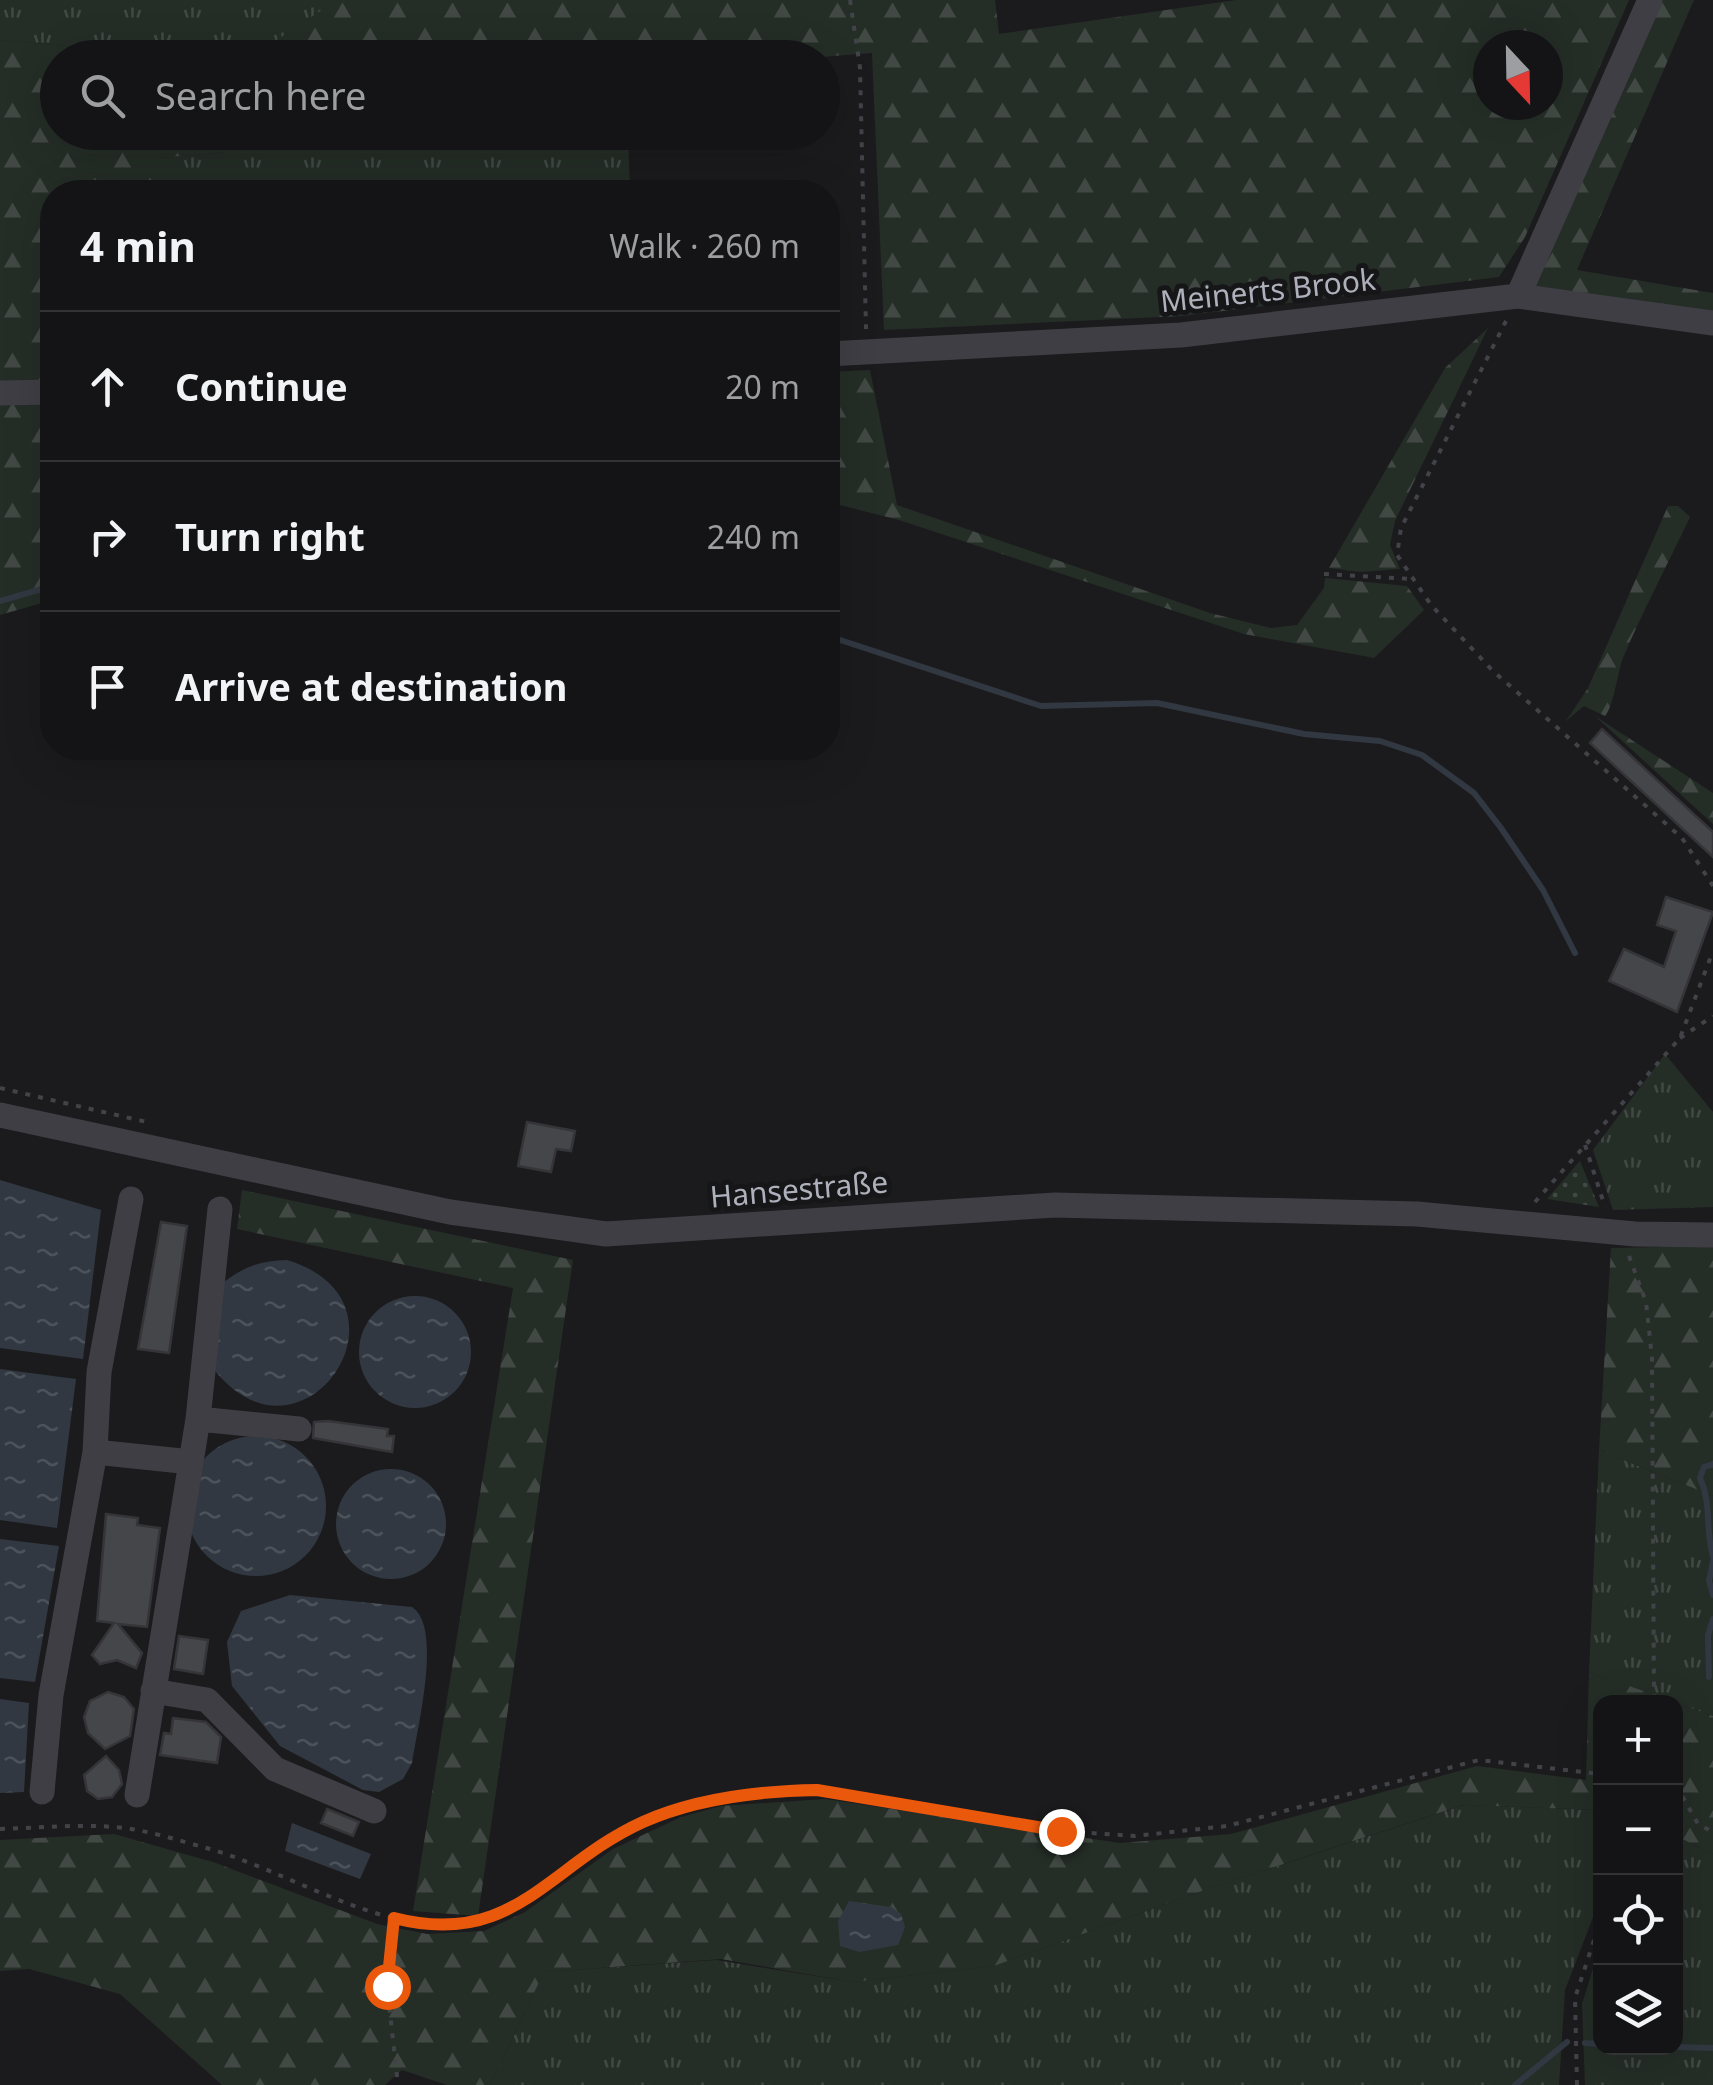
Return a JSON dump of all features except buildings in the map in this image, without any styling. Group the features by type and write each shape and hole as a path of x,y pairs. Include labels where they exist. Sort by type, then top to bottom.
{"street":[{"path":"1518,296 1650,0"},
{"name":"Meinerts Brook","path":"840,353 1181,335 1518,296 1713,323"},
{"path":"0,393 40,392"},
{"name":"Hansestraße","path":"0,1115 450,1212 591,1233 646,1235 1055,1205 1417,1214 1611,1224 1713,1235"},
{"path":"42,1792 52,1695 95,1452 99,1372 131,1199"},
{"path":"138,1794 198,1418 220,1209"},
{"path":"198,1418 299,1429"},
{"path":"95,1452 191,1462"},
{"path":"153,1690 207,1700 275,1768 374,1811"}],"path":[{"path":"850,0 860,68 866,351"},
{"path":"1518,296 1401,528 1397,555 1430,605 1492,670 1682,838 1713,886"},
{"path":"1324,574 1413,579"},
{"path":"1680,1038 1713,951"},
{"path":"1551,1208 1532,1206 1680,1038 1713,1016"},
{"path":"0,1088 163,1126"},
{"path":"1585,1145 1611,1224 1634,1263 1642,1289 1652,1358 1654,1695"},
{"path":"0,1829 117,1827 213,1850 394,1918 433,1926 480,1923 519,1904 640,1824 677,1808 776,1790 817,1790 1061,1831 1135,1836 1227,1826 1478,1760 1593,1773"},
{"path":"1683,1797 1698,1824 1711,1831"},
{"path":"394,1918 387,1986 398,2085"},
{"path":"1578,2085 1575,1998 1593,1943"}],"green space":[{"path":"0,0 337,0 278,40 40,40 40,44 0,40"},
{"path":"337,0 995,0 999,34 1236,0 1629,0 1525,237 1499,277 1182,316 884,330 872,53 840,55 840,40 277,40"},
{"path":"1650,0 1694,0 1577,270 1713,293 1713,323 1518,296"},
{"path":"0,40 40,44 40,150 248,150 159,158 160,180 40,180 40,603 0,615"},
{"path":"247,150 629,150 630,180 160,180 158,158"},
{"path":"1488,328 1395,521 1390,545 1400,569 1360,572 1329,568 1445,368"},
{"path":"870,370 897,505 1210,613 1271,628 1297,625 1324,588 1325,578 1407,586 1424,610 1374,658 1244,634 899,520 840,505 840,371"},
{"path":"1668,506 1678,506 1690,517 1623,658 1608,711 1605,716 1584,706 1566,721 1588,688"},
{"path":"1595,716 1713,793 1713,824"},
{"path":"1665,1054 1713,1112 1713,1207 1613,1210 1593,1150"},
{"path":"1580,1161 1599,1207 1547,1199"},
{"path":"242,1190 573,1260 478,1916 413,1911 513,1288 237,1229"},
{"path":"1713,1246 1713,1496 1599,1450 1611,1248"},
{"path":"1599,1450 1713,1496 1713,1716 1683,1705 1683,1695 1654,1695 1589,1672"},
{"path":"1589,1672 1655,1695 1593,1695 1593,1810 1463,1805 1202,1891 994,1966 853,1982 721,1959 544,1972 490,2085 447,2085 402,2070 385,2085 222,2085 120,1994 29,1969 0,1971 0,1840 114,1834 213,1862 377,1924 427,1934 484,1931 525,1912 613,1849 681,1817 721,1806 825,1799 1120,1843 1231,1834 1477,1766 1586,1780"},
{"path":"1683,1705 1713,1716 1713,1854 1683,1839"},
{"path":"1464,1805 1593,1810 1593,1917 1565,1990 1559,2085 490,2085 544,1972 716,1960 853,1982 994,1966 1202,1891"},
{"path":"1683,1839 1713,1854 1713,2085 1585,2085 1582,2004 1593,1969 1593,2055 1683,2055"}],"water":[{"path":"0,1180 101,1210 83,1359 0,1348"},
{"path":"287,1260 327,1281 346,1311 348,1343 335,1373 311,1396 281,1406 246,1398 212,1367 224,1282 254,1265"},
{"path":"415,1296 437,1300 455,1312 467,1330 471,1352 467,1374 455,1392 437,1404 415,1408 393,1404 375,1392 363,1374 359,1352 363,1330 375,1312 393,1300"},
{"path":"0,1369 76,1379 57,1528 0,1520"},
{"path":"256,1436 283,1442 305,1457 320,1479 326,1506 320,1533 305,1555 283,1570 256,1576 229,1570 207,1555 192,1533 186,1506 192,1479 207,1457 229,1442"},
{"path":"391,1469 412,1473 430,1485 442,1503 446,1524 442,1545 430,1563 412,1575 391,1579 370,1575 352,1563 340,1545 336,1524 340,1503 352,1485 370,1473"},
{"path":"0,1539 59,1546 35,1682 0,1678"},
{"path":"290,1595 412,1607 421,1618 426,1635 426,1680 412,1763 403,1779 379,1792 363,1790 280,1746 232,1686 227,1642 241,1611"},
{"path":"0,1699 29,1703 24,1792 0,1793"},
{"path":"292,1823 371,1854 360,1879 285,1851"},
{"path":"849,1901 891,1907 901,1914 905,1927 898,1945 859,1952 840,1946 838,1921"}],"waterway":[{"path":"0,601 40,589"},
{"path":"840,640 1041,706 1157,703 1304,734 1380,741 1422,755 1474,793 1543,890 1575,953"},
{"path":"1713,1464 1704,1467 1700,1478 1713,1557"},
{"path":"1713,1561 1709,1581 1713,1595"},
{"path":"1709,1677 1708,1635 1713,1619"},
{"path":"1515,2085 1567,2042"},
{"path":"1585,2043 1593,2044"},
{"path":"1683,2047 1713,2048"}],"route":[{"path":"387,1986 394,1918 433,1926 480,1923 519,1904 640,1824 677,1808 720,1798 776,1790 817,1790 1061,1831"}]}
